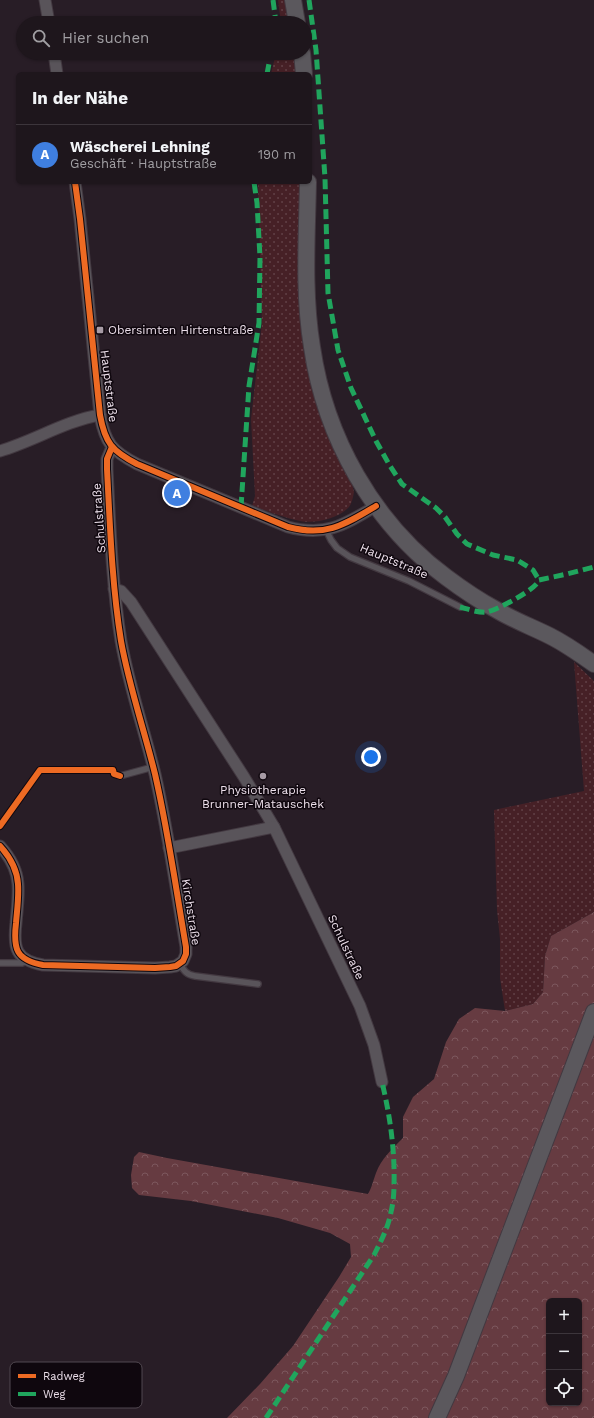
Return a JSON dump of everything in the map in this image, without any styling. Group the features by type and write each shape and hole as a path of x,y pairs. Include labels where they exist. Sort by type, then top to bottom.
{"main road":[{"path":"293,0 296,16"},
{"path":"303,60 304,72"},
{"path":"308,184 307,293 314,365 320,389 334,430 354,470 376,506 387,520 412,547 446,577 495,609 551,636 578,652 594,664"},
{"path":"437,1418 456,1376 594,1012"}],"street":[{"path":"45,0 48,16"},
{"path":"55,60 57,72"},
{"name":"Hauptstraße","path":"75,184 81,226 100,415 102,426 112,447 124,457 137,464 288,527 301,530 314,531 338,527 376,506"},
{"path":"0,451 31,440 73,422 100,415"},
{"name":"Schulstraße","path":"112,447 108,459 107,469 114,589 121,591 131,602 244,777 274,827 360,1006 374,1045 382,1082"},
{"name":"Kirchstraße","path":"114,589 126,666 163,809 186,946 186,954 180,964"},
{"path":"169,848 274,827"},
{"path":"0,846 12,862 16,872 18,893 15,943 21,955 27,960 43,965 170,967 180,964"}],"lane":[{"name":"Hauptstraße","path":"326,530 331,540 338,548 350,557 409,581 460,607"},
{"path":"120,776 153,767"},
{"path":"0,963 22,963 27,960"},
{"path":"180,964 184,971 189,975 258,984"}],"shaded area":[{"path":"278,0 287,0 290,16 280,16"},
{"path":"274,60 297,60 299,72 271,72"},
{"path":"258,184 303,184 302,293 354,492 349,507 339,515 326,520 306,522 294,520 252,506 255,496 251,419 262,323"},
{"path":"574,662 594,681 594,912 551,936 545,956 543,992 533,1004 505,1011 500,978 500,939 497,910 494,810 584,791"}],"green space":[{"path":"594,912 594,1418 227,1418 260,1384 293,1346 351,1257 350,1244 330,1233 278,1218 191,1201 139,1195 132,1188 131,1175 134,1157 139,1152 368,1194 381,1163 387,1154 403,1138 403,1117 413,1097 434,1079 446,1042 459,1019 475,1008 505,1011 533,1004 543,992 545,956 551,936"}],"marked path":[{"path":"273,0 275,16"},
{"path":"309,0 311,16"},
{"path":"312,21 316,50 325,178 328,293 338,350 351,388 376,441 402,484 436,508 467,544 493,555 517,560 533,570 539,580"},
{"path":"267,72 270,60"},
{"path":"241,507 249,386 259,323 260,257 257,203 254,184"},
{"path":"539,580 594,567"},
{"path":"460,607 473,611 487,612 524,594 537,584 539,580"},
{"path":"266,1418 374,1255 388,1224 394,1195 394,1159 390,1120 382,1082"}],"cycle path":[{"path":"75,184 100,415 104,433 111,445 121,455 137,464 288,527 301,530 324,530 344,524 376,506"},
{"path":"0,846 7,854 15,868 18,884 15,940 18,952 27,960 43,965 155,968 176,966 183,961 186,954 186,947 164,817 155,774 128,674 121,641 115,599 107,469 107,459 112,447"},
{"path":"0,826 40,770 113,770 114,774 120,776"}],"place":[{"name":"Obersimten Hirtenstraße","path":"100,330"},
{"name":"Wäscherei Lehning","path":"177,493"},
{"name":"Physiotherapie Brunner-Matauschek","path":"263,776"}]}
